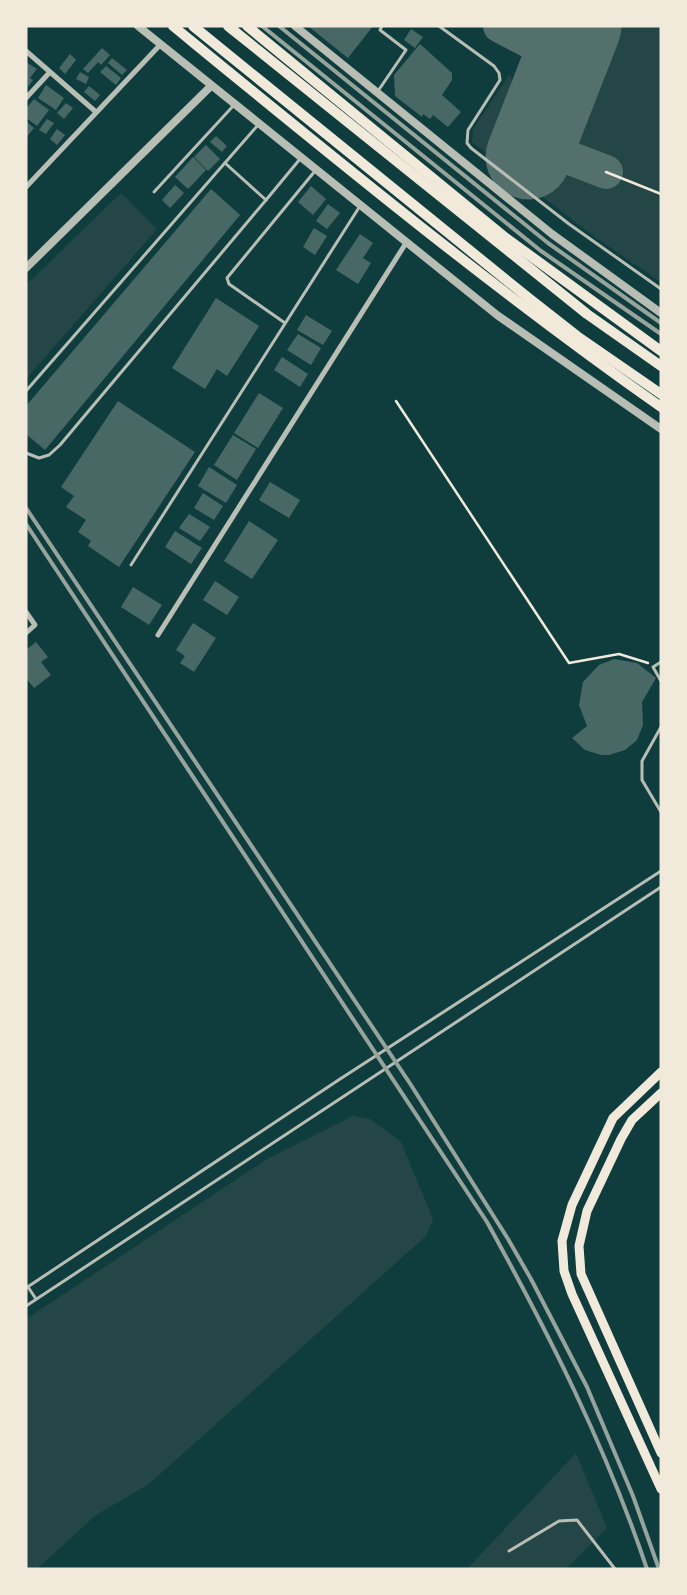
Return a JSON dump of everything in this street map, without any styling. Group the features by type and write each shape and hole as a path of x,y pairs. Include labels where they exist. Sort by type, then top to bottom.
{"highway":[{"path":"174,26 420,228 564,339 661,407"},
{"path":"193,26 554,318 661,394"},
{"path":"228,26 587,314 661,366"},
{"path":"247,26 506,238 661,351"}],"main road":[{"path":"661,1072 613,1118 572,1205 562,1241 564,1271 572,1294 661,1488"},
{"path":"660,1446 581,1274 579,1246 587,1211 621,1138 632,1120 661,1093"},
{"path":"562,1254 579,1254"}],"street":[{"path":"138,26 315,171 497,315 661,429"},
{"path":"295,26 552,234 661,313"},
{"path":"26,187 160,45"},
{"path":"26,50 96,112"},
{"path":"26,98 50,72"},
{"path":"26,268 211,86"},
{"path":"158,635 406,243"},
{"path":"26,612 35,625 26,632"}],"lane":[{"path":"377,91 406,50 380,30 382,26"},
{"path":"439,26 494,66 500,73 500,80 496,88 468,130 467,143 471,148 569,224 661,290"},
{"path":"154,192 234,105"},
{"path":"26,391 258,125"},
{"path":"26,453 39,458 49,455 60,445 300,158"},
{"path":"225,163 266,200"},
{"path":"285,323 229,284 227,278 315,171"},
{"path":"132,565 360,206"},
{"path":"661,662 653,667 661,680"},
{"path":"661,726 642,761 642,780 661,812"},
{"path":"36,1299 27,1288 337,1081 661,871"},
{"path":"26,1306 661,887"},
{"path":"509,1550 559,1521 577,1520 615,1569"}],"path":[{"path":"606,172 661,194"},
{"path":"396,401 569,663 619,654 645,661 653,667"}],"shaded area":[{"path":"600,26 661,26 661,282 596,238 472,142 473,129 510,74 520,107 510,152 603,187 612,158 559,138"},
{"path":"121,193 157,229 26,379 26,285"},
{"path":"353,1116 370,1119 401,1142 433,1219 426,1236 149,1484 96,1515 37,1569 26,1569 26,1319 267,1159"},
{"path":"576,1453 607,1528 566,1569 467,1569"}],"building":[{"path":"308,26 373,26 348,58"},
{"path":"411,29 423,37 415,48 404,40"},
{"path":"420,44 452,73 452,80 442,95 461,112 448,127 433,115 430,119 423,114 422,117 395,96 394,75"},
{"path":"102,48 110,55 101,65 98,62 88,73 83,69"},
{"path":"70,54 76,60 65,74 59,68"},
{"path":"112,58 127,70 122,75 108,63"},
{"path":"26,62 37,69 30,78 33,80 28,87"},
{"path":"106,66 121,78 116,85 100,72"},
{"path":"80,72 89,77 86,84 76,79"},
{"path":"46,85 64,98 56,110 38,98"},
{"path":"89,86 100,95 95,101 84,92"},
{"path":"34,99 49,110 37,126 26,118 26,109"},
{"path":"66,103 73,108 64,119 57,113"},
{"path":"47,119 54,123 46,134 39,130"},
{"path":"26,121 34,128 26,138"},
{"path":"57,129 65,135 57,145 50,139"},
{"path":"216,136 227,146 222,152 210,142"},
{"path":"206,145 220,159 208,171 194,157"},
{"path":"193,157 206,170 188,189 175,177"},
{"path":"175,185 184,193 170,208 162,200"},
{"path":"311,186 326,199 313,215 298,202"},
{"path":"211,189 240,215 45,450 26,434 26,406"},
{"path":"328,204 340,213 327,229 316,221"},
{"path":"314,228 327,236 315,255 303,247"},
{"path":"360,234 373,243 363,258 371,263 358,284 336,270"},
{"path":"216,298 259,326 227,376 217,369 205,389 172,368"},
{"path":"306,315 332,331 323,345 297,330"},
{"path":"298,334 321,348 311,365 287,350"},
{"path":"282,357 308,374 300,387 274,370"},
{"path":"259,393 283,408 258,448 234,433"},
{"path":"118,401 195,452 119,567 88,546 91,541 78,532 86,520 66,507 74,496 61,487"},
{"path":"233,435 256,449 237,480 214,465"},
{"path":"209,467 237,485 226,503 198,486"},
{"path":"270,482 300,500 289,518 259,500"},
{"path":"203,493 223,506 214,520 194,508"},
{"path":"189,514 210,527 200,541 179,528"},
{"path":"249,521 278,540 252,579 224,561"},
{"path":"175,531 202,548 191,564 165,547"},
{"path":"215,581 239,597 227,615 203,600"},
{"path":"133,587 162,605 149,625 121,607"},
{"path":"193,623 216,638 194,672 180,663 185,656 176,650"},
{"path":"36,642 48,657 41,662 51,675 34,688 26,678 26,650"},
{"path":"614,659 637,663 656,678 642,702 643,725 637,740 625,750 609,755 601,755 585,750 572,738 587,726 579,705 583,682 599,665"}],"taxiway":[{"path":"500,26 558,56 564,56 570,49"},
{"path":"541,123 539,138 549,150 606,172"}],"runway":[{"path":"528,157 579,26"}],"railway":[{"path":"262,26 541,251 661,334"},
{"path":"279,26 548,243 661,323"},
{"path":"26,508 411,1085 508,1239 587,1387 633,1496 659,1569"},
{"path":"26,524 487,1222 554,1349 595,1435 647,1569"}]}
